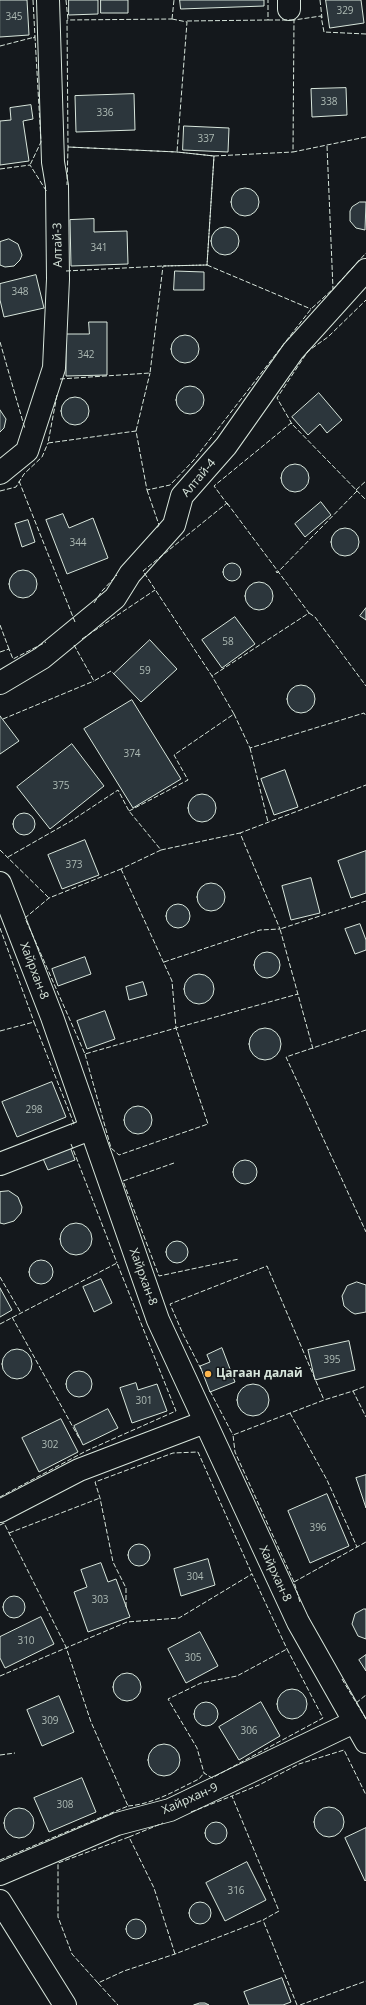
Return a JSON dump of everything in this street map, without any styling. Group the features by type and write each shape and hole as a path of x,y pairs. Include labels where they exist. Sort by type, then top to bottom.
{"street":[{"name":"Алтай-3","path":"0,473 27,451 54,368 58,263 57,186 53,162 48,0"},
{"name":"Алтай-4","path":"0,683 42,658 115,598 130,574 174,525 182,496 226,446 293,351 366,270"},
{"name":"Хайрхан-8","path":"0,883 52,1017 158,1320 298,1622 354,1722"},
{"path":"0,1164 90,1128"},
{"path":"0,1511 79,1470 205,1422"},
{"path":"354,1722 366,1742"},
{"name":"Хайрхан-9","path":"0,1874 116,1824 170,1810 354,1722"},
{"path":"0,1901 65,2005"}],"building":[{"path":"0,0 27,0 29,35 0,37"},
{"path":"69,0 98,0 98,14 69,15"},
{"path":"101,0 128,0 128,13 101,13"},
{"path":"180,0 264,0 264,6 181,9"},
{"path":"326,0 361,0 364,23 330,28"},
{"path":"346,88 347,115 312,117 311,89"},
{"path":"134,94 135,130 76,132 75,96"},
{"path":"31,105 33,119 23,121 29,161 0,165 0,121 11,120 10,108"},
{"path":"184,126 229,128 228,152 183,150"},
{"path":"245,188 255,192 259,202 255,212 245,216 235,212 231,202 235,192"},
{"path":"360,202 366,202 365,230 356,228 350,221 350,211 352,207"},
{"path":"94,219 94,232 127,231 128,264 71,266 70,220"},
{"path":"225,227 235,231 239,241 235,251 225,255 215,251 211,241 215,231"},
{"path":"9,239 18,244 22,255 20,260 14,266 5,267 0,265 0,242"},
{"path":"175,271 204,272 204,290 174,290"},
{"path":"36,275 44,308 4,317 0,300 0,284"},
{"path":"89,322 107,322 107,375 66,376 66,334 89,334"},
{"path":"185,335 195,339 199,349 195,359 185,363 175,359 171,349 175,339"},
{"path":"190,386 200,390 204,400 200,410 190,414 180,410 176,400 180,390"},
{"path":"319,393 342,420 327,433 320,424 308,435 292,417"},
{"path":"75,397 85,401 89,411 85,421 75,425 65,421 61,411 65,401"},
{"path":"0,410 6,419 4,428 0,432"},
{"path":"295,464 305,468 309,478 305,488 295,492 285,488 281,478 285,468"},
{"path":"321,502 331,515 305,537 295,524"},
{"path":"63,514 69,528 93,518 108,558 67,574 46,520"},
{"path":"28,520 35,542 22,547 15,524"},
{"path":"345,528 355,532 359,542 355,552 345,556 335,552 331,542 335,532"},
{"path":"228,563 236,563 241,568 239,579 236,581 228,581 223,576 223,568"},
{"path":"23,570 33,574 37,584 33,594 23,598 13,594 9,584 13,574"},
{"path":"259,582 269,586 273,596 269,606 259,610 249,606 245,596 249,586"},
{"path":"366,608 366,620 360,616"},
{"path":"235,617 255,644 222,668 202,640"},
{"path":"150,640 177,669 141,702 114,674"},
{"path":"301,685 311,689 315,699 311,709 301,713 291,709 287,699 291,689"},
{"path":"132,700 181,779 133,808 84,729"},
{"path":"0,716 19,741 0,754"},
{"path":"72,744 104,786 50,829 17,787"},
{"path":"285,770 298,807 274,815 261,779"},
{"path":"202,794 212,798 216,808 212,818 202,822 192,818 188,808 192,798"},
{"path":"24,813 32,816 35,824 32,832 24,835 16,832 13,824 16,816"},
{"path":"85,840 99,875 62,889 48,855"},
{"path":"366,851 366,893 351,898 338,861"},
{"path":"311,878 320,913 291,920 282,886"},
{"path":"211,883 221,887 225,897 221,907 211,911 201,907 197,897 201,887"},
{"path":"178,904 183,905 189,911 189,921 183,927 178,928 173,927 167,921 166,916 167,911 173,905"},
{"path":"360,924 366,940 366,950 355,954 345,929"},
{"path":"267,952 276,956 280,965 276,974 267,978 258,974 254,965 258,956"},
{"path":"85,957 91,974 58,986 52,969"},
{"path":"199,974 205,975 213,983 213,995 205,1003 199,1004 193,1003 185,995 184,989 185,983 193,975"},
{"path":"143,982 147,995 129,1000 126,987"},
{"path":"105,1011 115,1039 87,1049 77,1021"},
{"path":"262,1028 268,1028 277,1032 281,1044 277,1056 268,1060 262,1060 253,1056 249,1047 249,1041 253,1032"},
{"path":"52,1082 66,1117 17,1137 2,1102"},
{"path":"138,1106 148,1110 152,1120 148,1130 138,1134 128,1130 124,1120 128,1110"},
{"path":"69,1144 75,1160 48,1170 41,1154"},
{"path":"245,1160 254,1163 257,1172 254,1181 245,1184 236,1181 233,1172 236,1163"},
{"path":"9,1191 18,1197 22,1207 21,1213 14,1221 4,1224 0,1223 0,1192"},
{"path":"73,1223 79,1223 88,1227 92,1239 88,1251 79,1255 73,1255 64,1251 60,1242 60,1236 64,1227"},
{"path":"177,1241 185,1244 188,1252 185,1260 177,1263 169,1260 166,1252 169,1244"},
{"path":"41,1260 50,1263 53,1272 50,1281 41,1284 32,1281 29,1272 32,1263"},
{"path":"101,1279 112,1303 94,1312 83,1287"},
{"path":"357,1282 366,1285 366,1312 355,1314 344,1306 342,1296 347,1286"},
{"path":"0,1288 12,1310 0,1317"},
{"path":"349,1341 355,1370 315,1380 308,1350"},
{"path":"222,1348 235,1382 210,1392 200,1366 210,1362 207,1355"},
{"path":"17,1349 23,1350 31,1358 31,1370 23,1378 17,1379 11,1378 3,1370 2,1364 3,1358 11,1350"},
{"path":"79,1371 88,1375 92,1384 88,1393 79,1397 70,1393 66,1384 70,1375"},
{"path":"136,1383 138,1390 157,1384 167,1411 132,1423 120,1388"},
{"path":"250,1384 256,1384 266,1391 269,1400 268,1406 262,1413 256,1416 250,1416 240,1409 237,1403 237,1397 244,1387"},
{"path":"108,1409 118,1428 83,1445 74,1426"},
{"path":"61,1419 78,1452 39,1472 22,1438"},
{"path":"366,1475 366,1508 356,1478"},
{"path":"327,1494 349,1546 310,1563 288,1511"},
{"path":"139,1544 147,1547 150,1555 147,1563 139,1566 131,1563 128,1555 131,1547"},
{"path":"208,1559 215,1585 181,1596 174,1569"},
{"path":"101,1563 108,1582 116,1579 130,1617 88,1632 74,1592 87,1587 81,1570"},
{"path":"14,1596 22,1599 25,1607 22,1615 14,1618 6,1615 3,1607 6,1599"},
{"path":"366,1609 366,1639 358,1636 352,1624 355,1614"},
{"path":"41,1617 54,1644 5,1668 0,1658 0,1637"},
{"path":"200,1632 218,1666 186,1683 168,1649"},
{"path":"366,1655 366,1671 359,1660"},
{"path":"127,1673 137,1677 141,1687 137,1697 127,1701 117,1697 113,1687 117,1677"},
{"path":"292,1689 303,1693 307,1704 303,1715 292,1719 281,1715 277,1704 281,1693"},
{"path":"59,1696 74,1732 42,1746 27,1710"},
{"path":"206,1702 215,1705 218,1714 215,1723 206,1726 197,1723 194,1714 197,1705"},
{"path":"261,1702 280,1736 239,1760 219,1727"},
{"path":"161,1744 167,1744 177,1751 180,1760 179,1766 173,1773 167,1776 161,1776 151,1769 148,1763 148,1757 155,1747"},
{"path":"82,1778 96,1812 49,1832 34,1798"},
{"path":"329,1807 340,1811 344,1822 340,1833 329,1837 318,1833 314,1822 318,1811"},
{"path":"19,1808 25,1809 33,1817 33,1829 25,1837 19,1838 13,1837 5,1829 4,1823 5,1817 13,1809"},
{"path":"212,1822 220,1822 227,1829 227,1837 220,1844 212,1844 205,1837 205,1829"},
{"path":"366,1828 366,1880 365,1881 345,1838"},
{"path":"247,1862 266,1900 225,1921 206,1883"},
{"path":"200,1902 208,1905 211,1913 208,1921 200,1924 192,1921 189,1913 192,1905"},
{"path":"132,1919 140,1919 146,1925 146,1933 140,1939 132,1939 126,1933 126,1925"},
{"path":"282,1978 291,2002 283,2005 249,2005 244,1992"},
{"path":"205,2003 209,2005 194,2005"}],"fence":[{"path":"33,0 35,37 33,38"},
{"path":"66,0 68,20"},
{"path":"172,19 174,0"},
{"path":"187,21 268,20 268,0"},
{"path":"320,0 322,18"},
{"path":"366,34 324,32 321,16 294,20 293,152 366,137"},
{"path":"172,19 187,22 177,152 68,147 67,20 172,19"},
{"path":"268,20 294,20"},
{"path":"0,46 35,37 41,142 30,165"},
{"path":"327,146 333,289"},
{"path":"60,379 150,373 163,266 207,265 214,156 177,152 68,147 67,185"},
{"path":"66,271 207,265 214,156 177,152"},
{"path":"214,156 293,152"},
{"path":"0,169 30,165 47,192"},
{"path":"57,395 48,443 136,431 147,490 170,485 193,461 311,309 333,289 366,253"},
{"path":"207,265 311,309"},
{"path":"292,424 277,398 308,351 328,337 366,300"},
{"path":"0,342 25,429"},
{"path":"136,431 150,373"},
{"path":"228,505 214,486 291,423 366,500"},
{"path":"0,491 16,487 24,474 42,457 48,443"},
{"path":"19,481 75,622"},
{"path":"356,490 366,481"},
{"path":"147,490 159,525 157,528"},
{"path":"276,571 277,573 357,491"},
{"path":"227,503 309,613 212,676 143,571 227,503"},
{"path":"94,603 102,591 117,575"},
{"path":"82,639 155,590"},
{"path":"309,613 315,617 366,686"},
{"path":"0,625 9,649"},
{"path":"0,652 9,649 13,659 46,642"},
{"path":"74,645 94,681 111,671 115,675"},
{"path":"129,811 188,780 174,755 234,714 212,676"},
{"path":"3,719 94,681"},
{"path":"234,714 250,748 364,713 366,716"},
{"path":"250,748 268,822"},
{"path":"164,962 260,930 280,929 240,833 366,785"},
{"path":"8,857 71,821 118,790 129,811 161,850 121,869"},
{"path":"161,850 240,833"},
{"path":"0,850 49,898"},
{"path":"121,869 172,981 176,1028 85,1054 25,918 49,898 121,869"},
{"path":"313,1049 280,929 366,901"},
{"path":"0,928 34,1022"},
{"path":"85,1054 111,1148 119,1155 208,1124 176,1028 298,994"},
{"path":"0,1031 34,1022 74,1124 71,1125"},
{"path":"366,1030 286,1057 366,1232"},
{"path":"71,1144 117,1263"},
{"path":"174,1163 123,1181 159,1276 239,1259"},
{"path":"0,1324 117,1263 176,1411 86,1451 0,1497"},
{"path":"201,1369 170,1304 267,1266 324,1400"},
{"path":"0,1277 21,1313"},
{"path":"12,1317 79,1438"},
{"path":"353,1391 366,1386"},
{"path":"210,1391 233,1435"},
{"path":"294,1582 235,1452 233,1435 324,1400 353,1391 366,1417"},
{"path":"290,1413 327,1480 357,1547"},
{"path":"126,1607 126,1588 113,1562 100,1498 95,1482 173,1453 198,1452 252,1574"},
{"path":"9,1533 100,1498"},
{"path":"0,1525 4,1523 66,1647 91,1722 128,1806 0,1860"},
{"path":"300,1602 294,1582 366,1542"},
{"path":"0,1676 127,1622 179,1618 252,1574 287,1649"},
{"path":"287,1649 323,1718 212,1778 204,1773 197,1748 168,1699 201,1683 237,1676 287,1649"},
{"path":"342,1679 366,1719"},
{"path":"356,1703 366,1695"},
{"path":"297,2005 263,1920 279,1911 232,1796 259,1785 299,1764 344,1750 366,1795"},
{"path":"0,1755 15,1753"},
{"path":"128,1806 138,1805 165,1796 199,1779 204,1773"},
{"path":"191,1812 232,1796"},
{"path":"129,1837 163,1823"},
{"path":"175,1954 154,1888 129,1837 58,1863 58,1917 72,1954 98,1983 124,1971 175,1954 263,1920"},
{"path":"300,2005 366,1981"},
{"path":"98,1983 118,2005"}],"place":[{"name":"Цагаан далай","path":"208,1374"}]}
